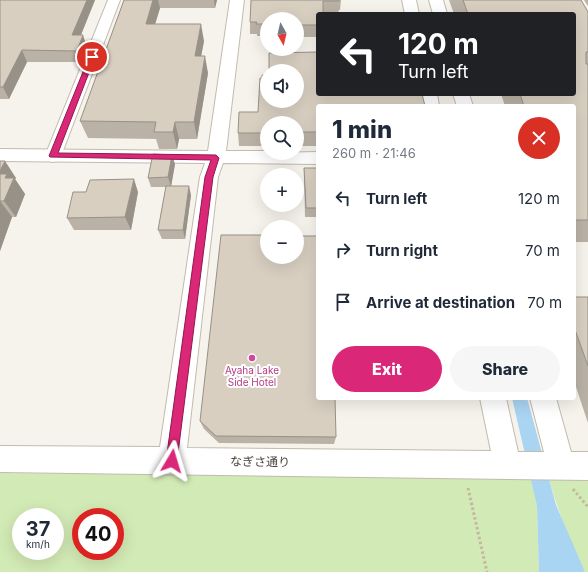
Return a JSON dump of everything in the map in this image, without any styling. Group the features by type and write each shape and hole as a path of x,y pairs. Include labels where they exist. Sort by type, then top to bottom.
{"street":[{"path":"53,156 114,0"},
{"path":"172,461 209,177 216,158 237,0"},
{"path":"408,0 411,12"},
{"path":"436,0 439,12"},
{"path":"0,155 316,158"},
{"path":"494,400 514,465"},
{"path":"543,400 555,466 588,466"},
{"name":"なぎさ通り","path":"0,460 555,466"}],"path":[{"path":"468,488 487,572"},
{"path":"573,489 588,507"}],"green space":[{"path":"0,473 531,478 537,506 539,572 0,572"},
{"path":"549,479 588,479 588,572 585,572 569,538"}],"water":[{"path":"512,400 528,400 556,505 585,572 539,572 537,506"}],"building":[{"path":"0,0 87,0 72,35 83,35 77,51 22,50 3,87 0,87"},
{"path":"124,0 153,0 146,24 201,24 195,56 205,56 194,122 175,122 173,132 154,132 156,122 80,121"},
{"path":"251,0 339,0 323,1 323,12 316,12 316,25 304,25 304,12 260,12 260,24 256,24 257,22 250,22"},
{"path":"463,0 581,0 588,12 588,52 586,52 586,64 588,64 588,220 576,220 576,104 523,104 521,96 576,96 576,12 467,12"},
{"path":"304,52 316,52 316,96 422,96 424,104 316,104 316,132 304,132 304,116 260,116 260,133 238,133 239,112 258,112 260,78 260,108 304,108 304,64 269,64 269,56 304,56"},
{"path":"153,154 172,155 168,177 148,178"},
{"path":"0,161 5,161 0,171"},
{"path":"304,168 316,168 316,208 306,208"},
{"path":"0,174 7,174 5,178 14,178 4,201 0,201"},
{"path":"134,179 125,217 67,218 73,192 86,192 90,180"},
{"path":"166,186 189,186 183,230 158,230"},
{"path":"221,235 260,235 260,264 304,264 304,236 316,236 316,400 335,400 336,437 216,436 200,421"},
{"path":"576,297 588,297 588,366 576,333"}],"place":[{"name":"Ayaha Lake Side Hotel","path":"252,358"}],"route":[{"path":"92,57 53,156 216,158 209,177 172,461"}]}
